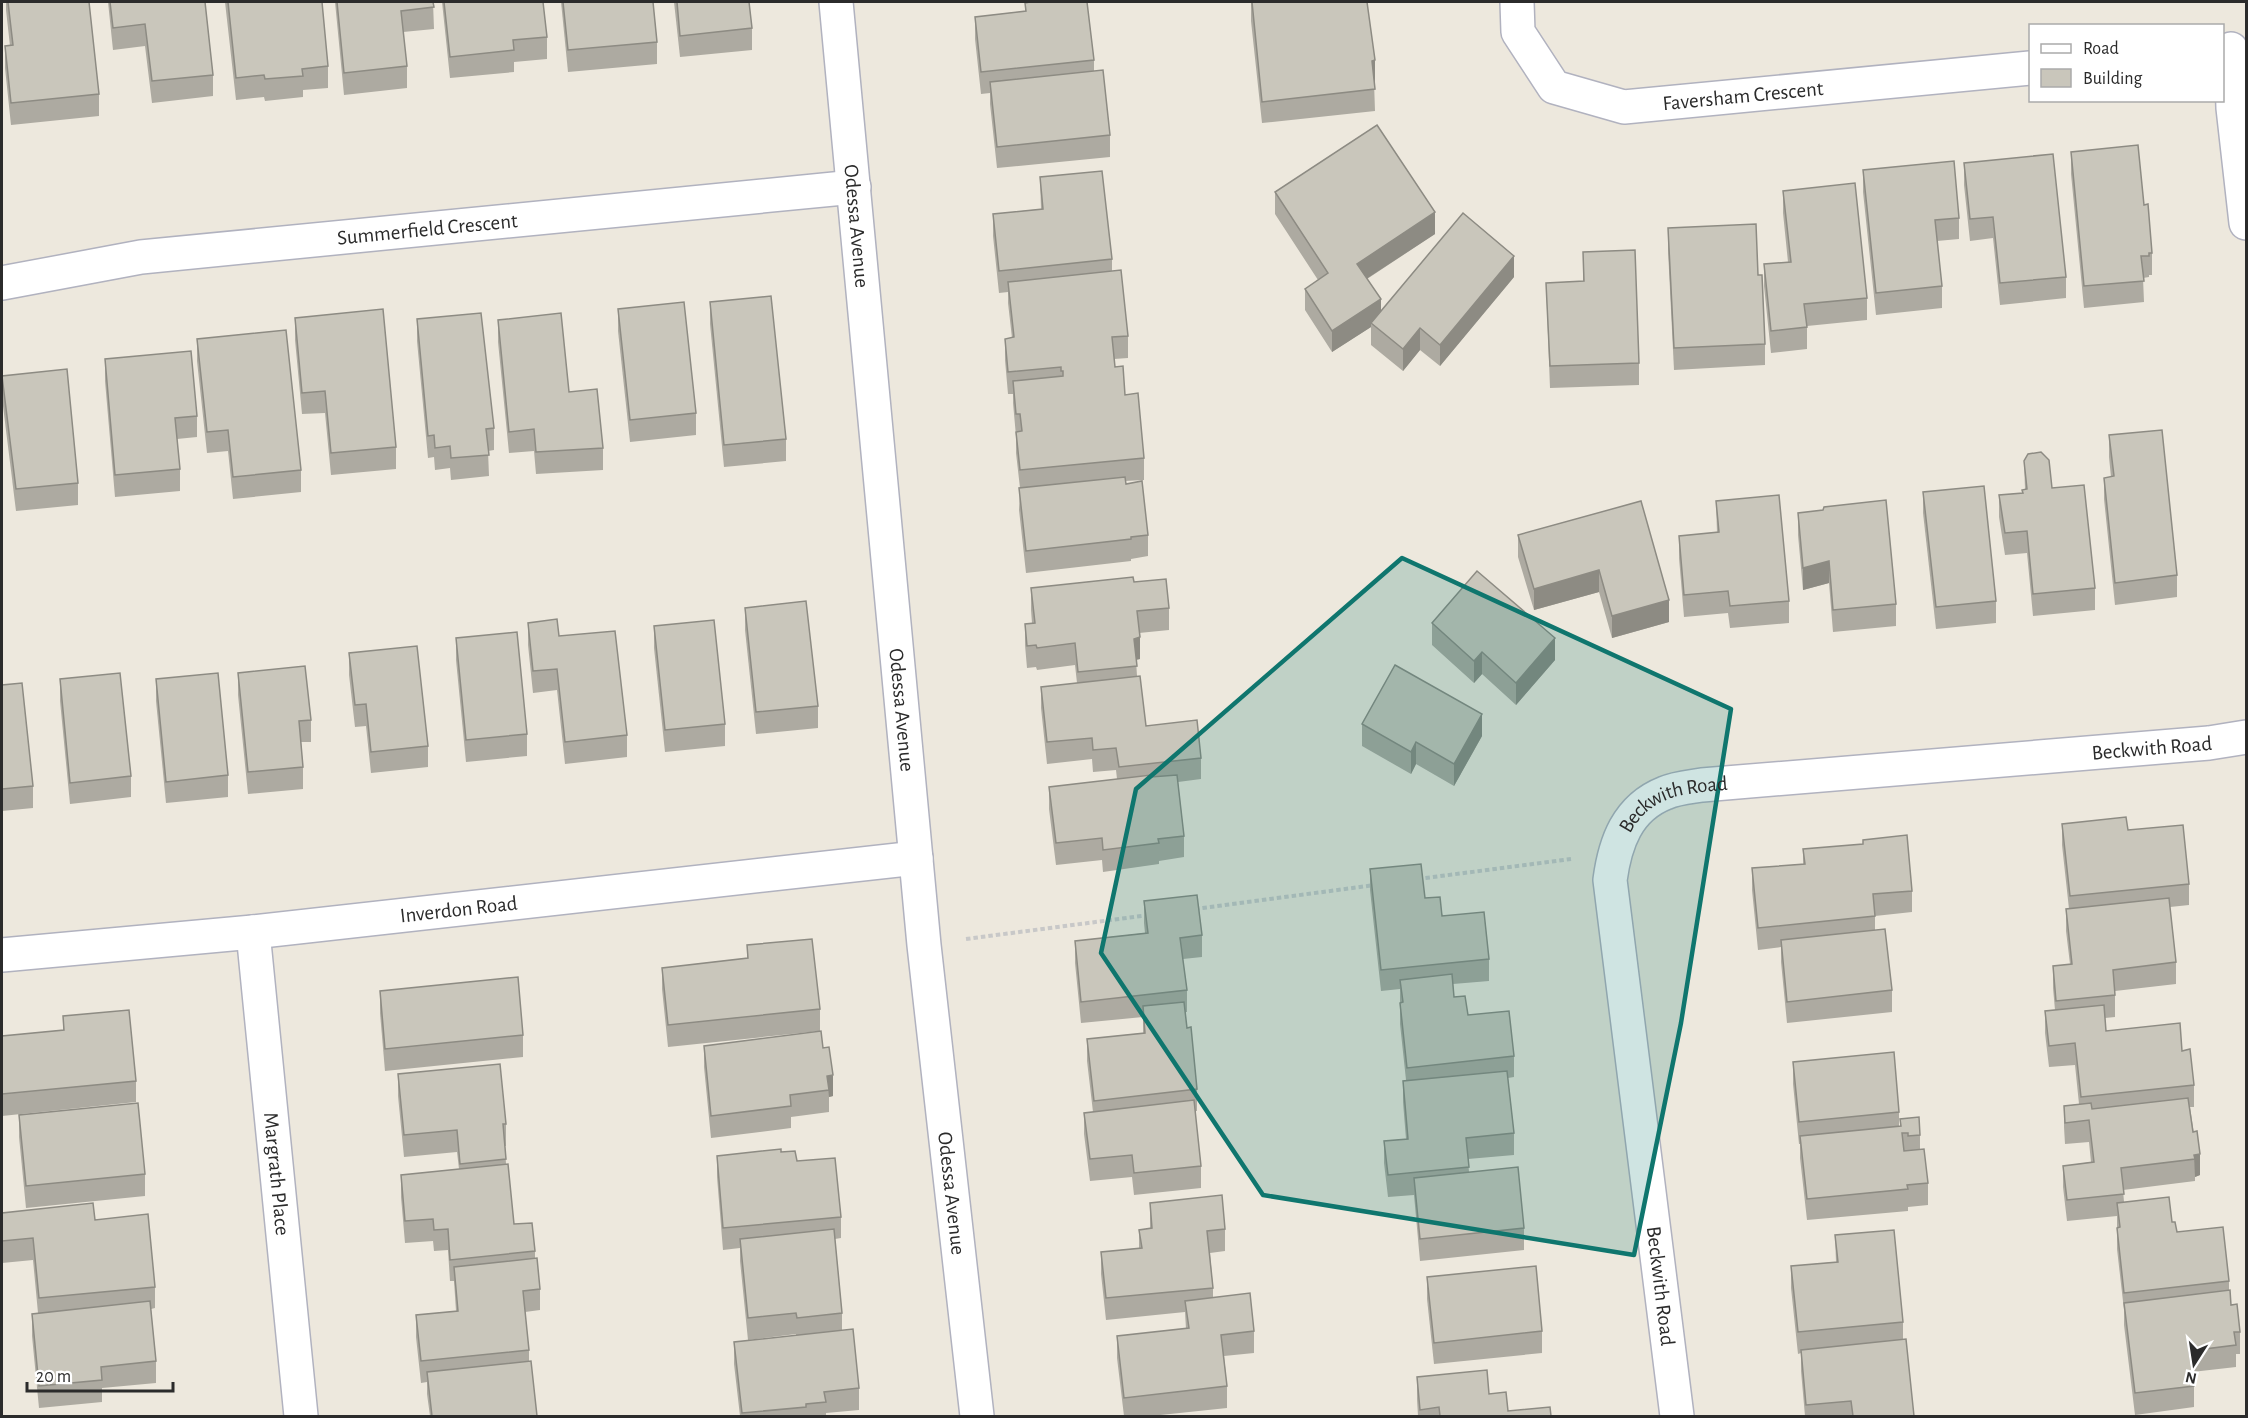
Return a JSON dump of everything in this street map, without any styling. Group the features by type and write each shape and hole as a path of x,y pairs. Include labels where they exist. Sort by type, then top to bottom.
{"street":[{"name":"Odessa Avenue","path":"836,2 924,945 977,1416"},
{"name":"Faversham Crescent","path":"1516,2 1518,32 1554,87 1624,107 2029,68"},
{"path":"2233,49 2233,108 2247,223"},
{"name":"Summerfield Crescent","path":"2,283 141,257 854,187"},
{"name":"Beckwith Road","path":"1677,1416 1610,880 1613,854 1638,809 1665,792 1702,784 2209,743 2247,737"},
{"name":"Inverdon Road","path":"2,955 253,932 916,858"},
{"name":"Margrath Place","path":"253,932 301,1416"}],"path":[{"path":"1408,881 1613,854"},
{"path":"1186,910 1385,884"},
{"path":"924,945 1150,915"}],"highlighted area":[{"path":"1402,558 1731,709 1681,1023 1634,1255 1263,1195 1101,953 1136,789"}],"building":[{"path":"8,2 89,2 99,94 11,103 5,46 13,45"},
{"path":"110,2 205,2 213,75 152,81 145,24 113,28"},
{"path":"228,2 322,2 328,66 302,69 303,76 265,79 264,75 236,78"},
{"path":"337,2 433,2 434,7 401,11 407,66 344,73"},
{"path":"444,2 543,2 547,37 513,40 514,50 450,57"},
{"path":"563,2 653,2 657,42 568,50"},
{"path":"677,2 749,2 752,28 680,36"},
{"path":"1087,2 1094,60 981,72 975,17 1026,11 1025,3"},
{"path":"1252,2 1367,2 1375,60 1372,61 1375,89 1262,102"},
{"path":"1103,70 1110,135 997,147 990,82"},
{"path":"1377,125 1435,212 1357,264 1381,299 1332,331 1305,289 1328,273 1275,192"},
{"path":"2138,145 2144,205 2148,204 2152,253 2149,253 2149,256 2141,256 2144,281 2084,286 2071,152"},
{"path":"2053,154 2066,277 2000,283 1993,217 1970,219 1964,163"},
{"path":"1954,161 1959,218 1935,220 1942,286 1876,293 1863,170"},
{"path":"1102,171 1112,259 999,271 993,214 1043,209 1040,177"},
{"path":"1855,183 1867,298 1804,304 1807,327 1771,331 1764,264 1791,262 1783,191"},
{"path":"1463,213 1514,256 1440,345 1420,328 1403,349 1371,323"},
{"path":"1756,224 1758,275 1762,275 1765,344 1674,348 1668,228"},
{"path":"1635,250 1639,363 1550,366 1546,283 1584,281 1583,252"},
{"path":"1121,270 1128,336 1112,337 1115,367 1123,366 1125,395 1138,393 1144,458 1020,470 1016,432 1022,431 1020,414 1016,414 1013,381 1063,376 1063,371 1061,367 1008,372 1005,339 1014,337 1008,282"},
{"path":"771,296 786,439 724,445 710,302"},
{"path":"684,302 696,413 630,420 618,309"},
{"path":"383,309 396,447 331,453 325,391 302,393 295,318"},
{"path":"481,313 494,428 486,429 489,455 451,458 450,446 435,448 434,435 428,436 417,319"},
{"path":"561,313 569,392 597,389 603,448 536,452 534,429 509,432 498,320"},
{"path":"286,330 301,470 233,477 228,430 207,432 197,339"},
{"path":"191,351 197,416 175,418 180,469 115,475 105,359"},
{"path":"67,369 78,483 16,489 2,376"},
{"path":"2162,430 2177,575 2115,583 2104,478 2114,476 2109,435"},
{"path":"2041,452 2049,460 2052,488 2084,485 2095,588 2033,594 2027,531 2005,533 1999,495 2023,493 2022,490 2027,489 2024,461 2028,454"},
{"path":"1125,477 1126,484 1142,481 1148,535 1026,551 1019,488"},
{"path":"1984,486 1996,601 1936,607 1923,492"},
{"path":"1779,495 1789,601 1730,606 1728,591 1684,595 1679,536 1719,532 1716,501"},
{"path":"1886,500 1896,604 1833,610 1829,561 1803,568 1798,513 1823,510 1824,507"},
{"path":"1641,501 1669,600 1612,616 1599,570 1534,589 1518,535"},
{"path":"1477,571 1555,638 1516,683 1482,652 1474,661 1432,623"},
{"path":"1133,577 1134,582 1166,579 1169,608 1137,611 1140,637 1134,639 1137,666 1078,672 1075,643 1037,648 1036,645 1027,646 1025,624 1035,623 1031,588"},
{"path":"806,601 818,706 756,712 745,608"},
{"path":"557,619 559,636 615,631 627,735 565,742 557,669 533,671 528,623"},
{"path":"714,620 725,724 665,730 654,626"},
{"path":"517,632 527,734 466,740 456,638"},
{"path":"417,646 428,746 371,752 366,704 355,705 349,653"},
{"path":"1395,665 1482,714 1454,764 1416,742 1411,752 1362,724"},
{"path":"305,666 311,720 299,721 303,767 248,772 238,673"},
{"path":"120,673 131,776 70,783 60,679"},
{"path":"218,673 228,775 166,782 156,679"},
{"path":"1140,676 1146,726 1197,720 1201,758 1119,767 1116,748 1093,750 1092,738 1047,742 1041,687"},
{"path":"22,683 33,786 2,789 2,685"},
{"path":"1151,775 1151,777 1177,775 1184,836 1158,839 1159,843 1103,850 1102,838 1056,843 1049,787"},
{"path":"2126,817 2128,830 2183,825 2189,884 2070,896 2062,824"},
{"path":"1907,835 1912,891 1873,894 1875,916 1758,928 1752,868 1805,864 1803,849 1863,844 1863,840"},
{"path":"1421,864 1425,898 1440,897 1442,916 1484,912 1489,959 1381,970 1370,869"},
{"path":"1197,895 1202,935 1180,938 1187,990 1081,1002 1075,941 1148,933 1144,901"},
{"path":"2169,898 2176,962 2113,970 2115,995 2056,1001 2053,966 2072,964 2066,909"},
{"path":"1885,929 1892,990 1787,1002 1781,940"},
{"path":"812,939 820,1009 668,1025 662,968 748,958 747,945"},
{"path":"1452,974 1454,997 1465,996 1468,1015 1509,1011 1514,1056 1407,1068 1400,1003 1403,1002 1400,980"},
{"path":"518,977 523,1035 385,1049 380,991"},
{"path":"1184,1002 1187,1028 1191,1027 1197,1089 1094,1101 1087,1039 1145,1033 1143,1006"},
{"path":"2104,1005 2106,1031 2180,1023 2182,1051 2190,1049 2194,1085 2081,1097 2075,1043 2049,1046 2045,1011"},
{"path":"129,1010 136,1081 2,1094 2,1036 64,1030 63,1016"},
{"path":"821,1031 823,1048 829,1047 833,1075 827,1076 829,1090 790,1095 791,1106 711,1116 704,1046"},
{"path":"1894,1052 1899,1112 1799,1122 1793,1062"},
{"path":"500,1064 506,1124 503,1124 506,1159 460,1164 457,1130 404,1135 398,1074"},
{"path":"1507,1071 1514,1133 1466,1138 1469,1167 1388,1175 1384,1141 1408,1139 1403,1081"},
{"path":"2188,1098 2193,1132 2197,1131 2200,1154 2194,1155 2195,1159 2121,1168 2124,1194 2067,1200 2063,1166 2094,1162 2089,1120 2065,1123 2064,1106 2091,1103 2092,1109"},
{"path":"1194,1100 1201,1166 1134,1173 1132,1155 1090,1159 1084,1113"},
{"path":"138,1103 145,1174 26,1186 19,1115"},
{"path":"1919,1117 1920,1135 1908,1136 1908,1133 1902,1133 1904,1151 1924,1149 1928,1183 1907,1185 1908,1189 1807,1199 1800,1136 1901,1126 1900,1119"},
{"path":"781,1149 781,1152 795,1151 797,1161 835,1158 841,1217 723,1228 717,1156"},
{"path":"508,1164 514,1224 532,1223 535,1251 450,1260 448,1229 434,1230 433,1219 405,1221 401,1175"},
{"path":"1518,1167 1524,1228 1420,1239 1414,1178"},
{"path":"1222,1195 1225,1229 1207,1231 1213,1288 1106,1298 1101,1252 1142,1248 1139,1230 1152,1228 1150,1203"},
{"path":"2169,1197 2172,1222 2175,1222 2177,1232 2223,1227 2229,1281 2124,1293 2117,1228 2120,1227 2117,1203"},
{"path":"93,1203 95,1220 148,1214 155,1287 39,1298 33,1238 2,1241 2,1213"},
{"path":"834,1229 842,1313 797,1318 796,1313 748,1318 740,1239"},
{"path":"1894,1230 1903,1322 1798,1332 1791,1266 1838,1262 1835,1235"},
{"path":"537,1258 540,1289 523,1291 529,1350 421,1361 416,1315 458,1311 454,1267"},
{"path":"1536,1266 1542,1331 1434,1343 1427,1277"},
{"path":"2230,1290 2231,1305 2237,1304 2240,1332 2234,1332 2236,1345 2189,1351 2194,1386 2135,1393 2124,1303"},
{"path":"1250,1293 1254,1331 1221,1335 1227,1386 1124,1398 1117,1336 1189,1328 1185,1301"},
{"path":"150,1301 156,1361 101,1367 102,1380 39,1386 32,1314"},
{"path":"853,1329 859,1388 824,1392 826,1402 806,1404 806,1407 742,1413 734,1342"},
{"path":"1906,1339 1914,1416 1853,1416 1851,1401 1806,1405 1801,1350"},
{"path":"531,1361 537,1416 432,1416 427,1372"},
{"path":"1487,1370 1489,1394 1506,1392 1508,1411 1550,1407 1551,1416 1440,1416 1439,1407 1420,1410 1417,1377"}]}
